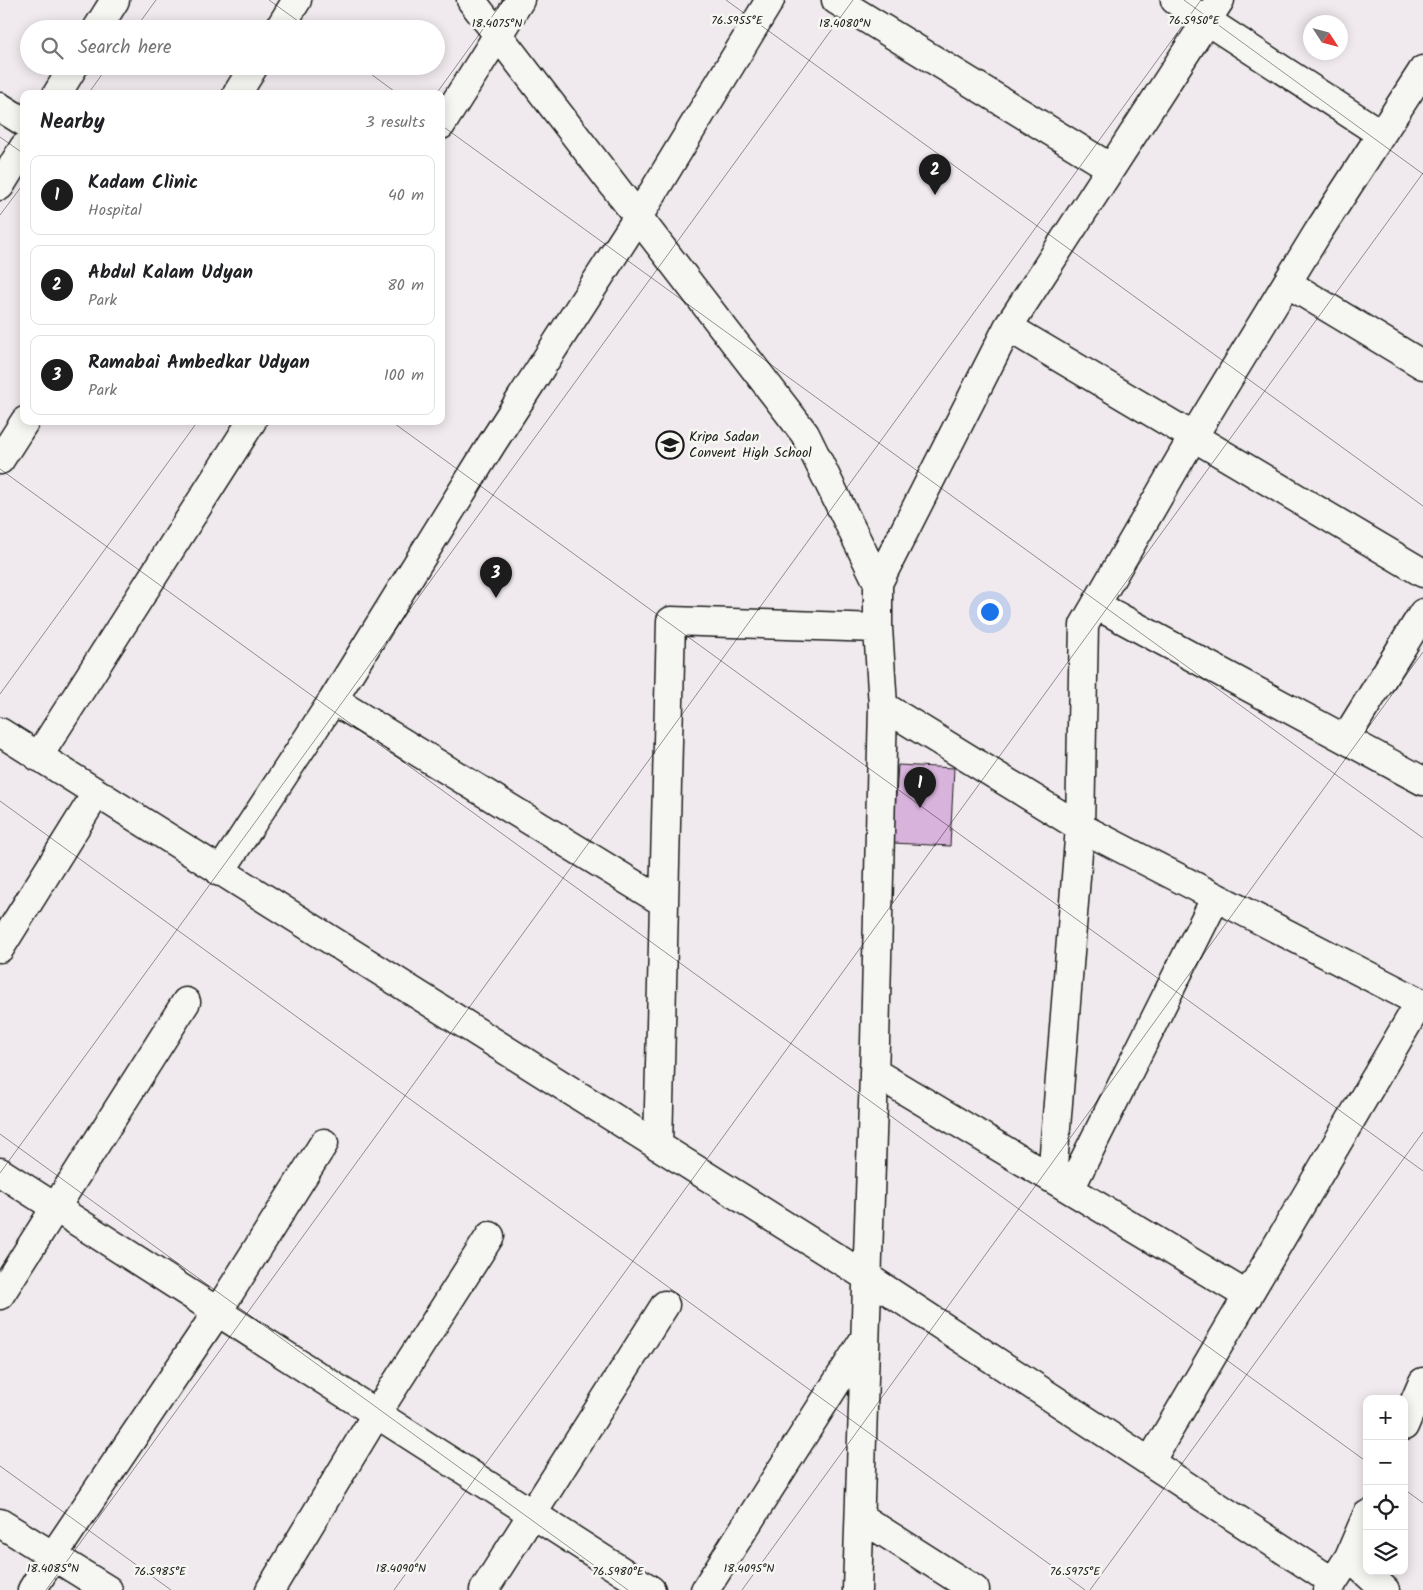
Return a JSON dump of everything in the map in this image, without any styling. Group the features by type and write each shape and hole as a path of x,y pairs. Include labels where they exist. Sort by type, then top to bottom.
{"street":[{"path":"103,20 115,0"},
{"path":"285,20 297,0"},
{"path":"471,0 805,434 878,583 882,706 874,1072 857,1590"},
{"path":"445,119 520,0"},
{"path":"220,872 334,700 491,446 638,217 770,0"},
{"path":"836,0 1111,168"},
{"path":"1175,0 1213,10 1381,134"},
{"path":"878,583 1008,327 1213,10"},
{"path":"1061,1184 1080,827 1084,625 1193,437 1287,283 1423,70"},
{"path":"59,90 69,75"},
{"path":"239,90 249,75"},
{"path":"0,107 20,120"},
{"path":"0,186 20,154"},
{"path":"1287,283 1423,365"},
{"path":"1008,327 1423,573"},
{"path":"0,460 22,425"},
{"path":"38,757 249,425"},
{"path":"1096,605 1423,780"},
{"path":"1345,739 1423,613"},
{"path":"658,1146 671,621 878,628"},
{"path":"334,700 663,902"},
{"path":"882,706 1080,827 1421,1003 1150,1462"},
{"path":"0,732 867,1277 1150,1462 1331,1586 1349,1557 1363,1524"},
{"path":"0,948 96,794"},
{"path":"1061,1184 1216,897"},
{"path":"0,1295 186,1002"},
{"path":"874,1072 1248,1296"},
{"path":"32,1590 218,1311 324,1143"},
{"path":"0,1172 651,1590"},
{"path":"270,1590 377,1413 490,1236"},
{"path":"484,1590 665,1305"},
{"path":"705,1590 866,1336"},
{"path":"1408,1417 1423,1382"},
{"path":"860,1517 975,1590"},
{"path":"0,1523 108,1590"},
{"path":"1349,1557 1385,1590"}],"building":[{"path":"898,765 954,768 950,846 893,843"}],"place":[{"name":"Abdul Kalam Udyan","path":"935,195"},
{"name":"Kripa Sadan Convent High School","path":"670,445"},
{"name":"Ramabai Ambedkar Udyan","path":"496,598"},
{"name":"Kadam Clinic","path":"920,808"}]}
